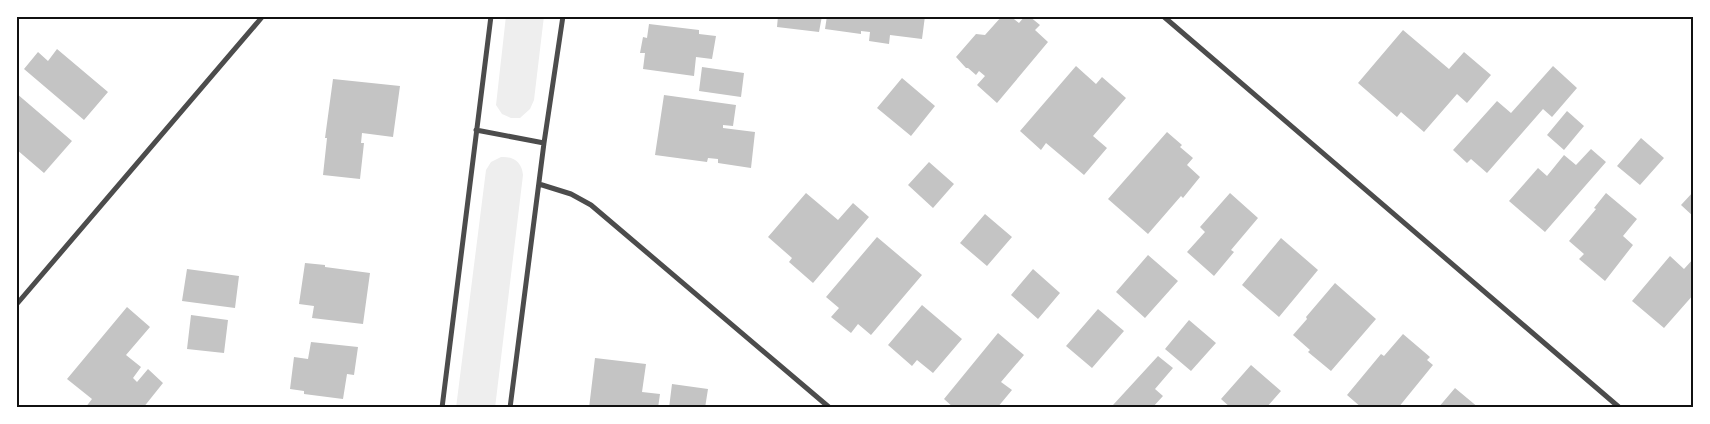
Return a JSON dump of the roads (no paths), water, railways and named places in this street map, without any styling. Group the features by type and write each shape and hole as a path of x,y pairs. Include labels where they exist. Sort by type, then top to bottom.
{"street":[{"path":"16,305 263,16"},
{"path":"442,408 491,16"},
{"path":"510,408 538,184 562,16"},
{"path":"1163,16 1620,408"},
{"path":"476,130 544,143"},
{"path":"538,184 571,194 591,205 830,408"}]}
